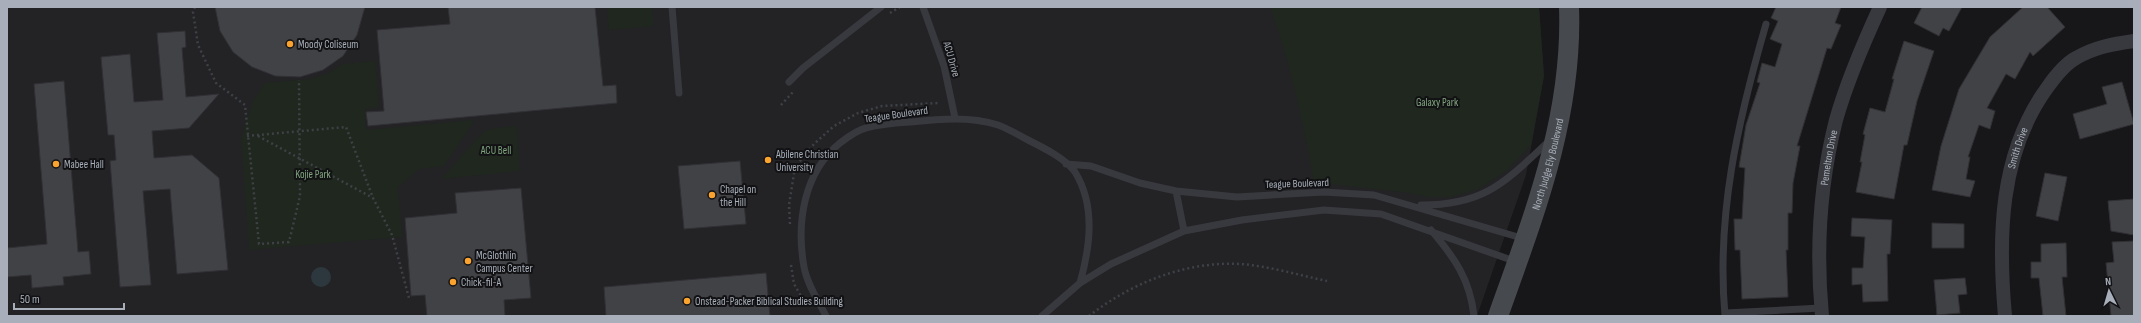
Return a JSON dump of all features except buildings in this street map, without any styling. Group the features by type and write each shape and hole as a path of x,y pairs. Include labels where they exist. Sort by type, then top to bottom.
{"main road":[{"name":"North Judge Ely Boulevard","path":"1498,316 1517,262 1527,240 1542,195 1556,135 1566,85 1569,7"}],"street":[{"name":"Pemelton Drive","path":"1821,312 1820,247 1825,186 1836,120 1857,57 1880,7"},
{"name":"Smith Drive","path":"2005,316 2000,241 2005,195 2017,144 2033,108 2052,81 2075,58 2104,45 2134,41"}],"lane":[{"path":"672,7 679,93"},
{"path":"789,82 803,68 879,7"},
{"name":"ACU Drive","path":"923,7 944,66 955,118"},
{"path":"1766,24 1746,93 1732,158 1724,217 1722,254 1722,282 1725,314 1821,312"},
{"name":"Teague Boulevard","path":"826,316 810,286 804,267 804,207 808,187 817,168 832,150 849,136 865,128 955,118 997,125 1042,148 1066,164 1074,172 1084,195 1089,214 1089,247 1080,283"},
{"path":"1414,205 1441,205 1463,202 1491,191 1513,174 1556,135"},
{"name":"Teague Boulevard","path":"1066,164 1092,166 1140,182 1176,191 1237,197 1324,192 1374,195 1414,205 1527,240"},
{"path":"1176,191 1184,231"},
{"path":"1042,316 1080,283 1111,264 1184,231 1242,220 1324,210 1381,214 1430,230 1517,262"},
{"path":"1430,230 1454,257 1466,281 1474,316"}],"path":[{"path":"195,7 193,12 198,45 216,83 245,105 259,244 289,242 300,196 301,158 299,132 299,80"},
{"path":"790,226 789,205 795,166 814,144 834,126 858,113 882,106 938,103"},
{"path":"247,136 346,127 373,198 392,235 409,298"},
{"path":"257,136 301,158 373,198"},
{"path":"791,262 794,284 808,308"},
{"path":"1089,316 1104,304 1134,287 1154,279 1204,266 1228,264 1258,266 1327,281"}],"shaded area":[{"name":"Abilene Christian University","path":"7,7 1539,7 1544,76 1526,175 1477,316 7,316"},
{"path":"321,267 328,270 331,277 328,284 321,287 314,284 311,277 314,270"}],"green space":[{"path":"607,7 652,7 654,26 609,30"},
{"name":"Galaxy Park","path":"1270,7 1539,7 1544,76 1531,145 1506,171 1478,189 1451,197 1428,197 1409,193 1314,182 1301,116 1290,72"},
{"name":"Kojie Park","path":"375,61 379,107 365,109 366,130 475,120 444,166 419,169 398,187 402,237 249,250 241,138 253,101 265,83 311,79 329,73 343,64"},
{"name":"ACU Bell","path":"516,126 520,171 441,179 484,131"}],"place":[{"name":"Moody Coliseum","path":"290,44"},
{"name":"Abilene Christian University","path":"768,160"},
{"name":"Mabee Hall","path":"56,164"},
{"name":"Chapel on the Hill","path":"712,195"},
{"name":"McGlothlin Campus Center","path":"468,261"},
{"name":"Chick-fil-A","path":"453,282"},
{"name":"Onstead-Packer Biblical Studies Building","path":"687,301"}]}
